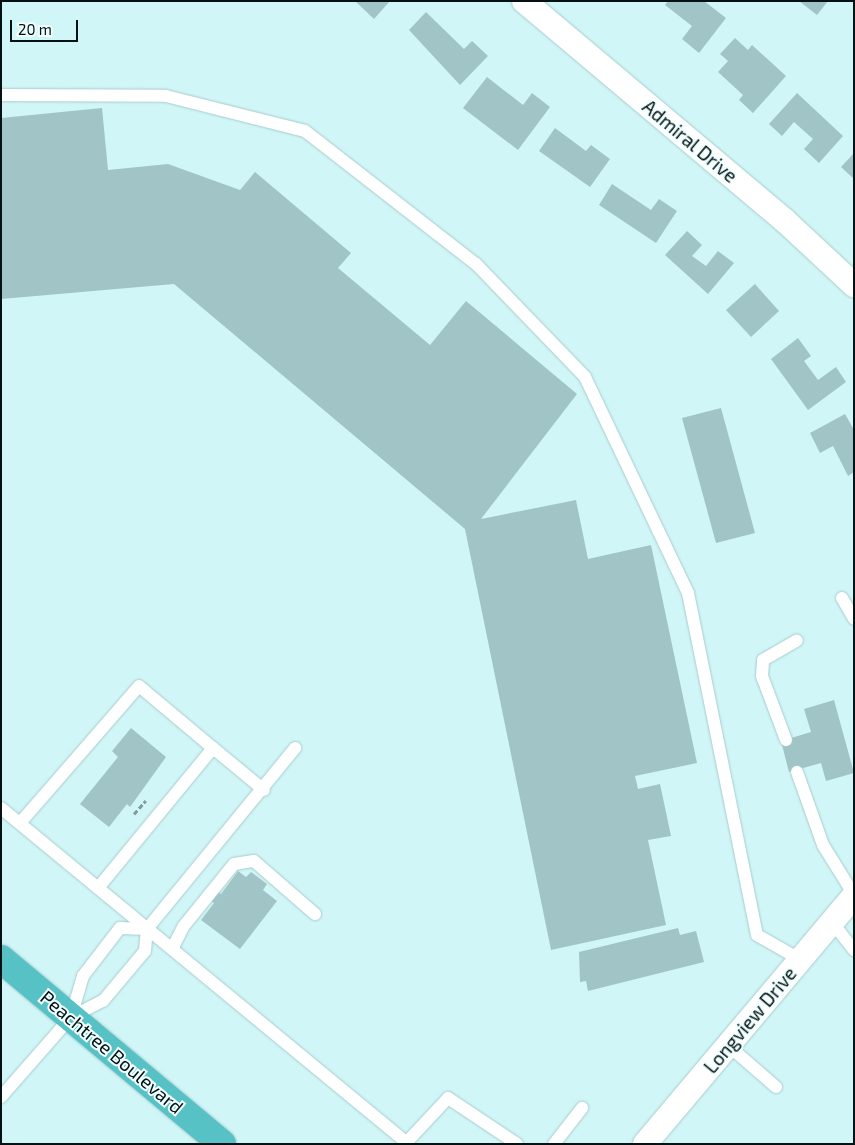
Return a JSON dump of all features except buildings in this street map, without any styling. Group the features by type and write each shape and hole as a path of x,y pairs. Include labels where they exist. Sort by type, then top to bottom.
{"highway":[{"name":"Peachtree Boulevard","path":"1,959 222,1144"}],"street":[{"name":"Admiral Drive","path":"524,1 784,220 854,285"},
{"name":"Longview Drive","path":"645,1144 730,1047 854,896"}],"lane":[{"path":"1,95 166,96 305,131 476,264 585,377 688,593 757,935 801,960"},
{"path":"842,598 854,619"},
{"path":"786,740 762,676 763,660 797,640"},
{"path":"20,823 138,686 264,790"},
{"path":"98,888 213,748"},
{"path":"1,1097 71,1018 103,1001 145,951 148,929 264,790 295,748"},
{"path":"796,772 822,845 854,896"},
{"path":"1,808 406,1143 448,1098 516,1144"},
{"path":"172,949 183,927 234,864 254,861 315,914"},
{"path":"832,922 854,950"},
{"path":"71,1018 83,976 120,928 148,929"},
{"path":"730,1047 776,1087"},
{"path":"554,1144 582,1108"}]}
